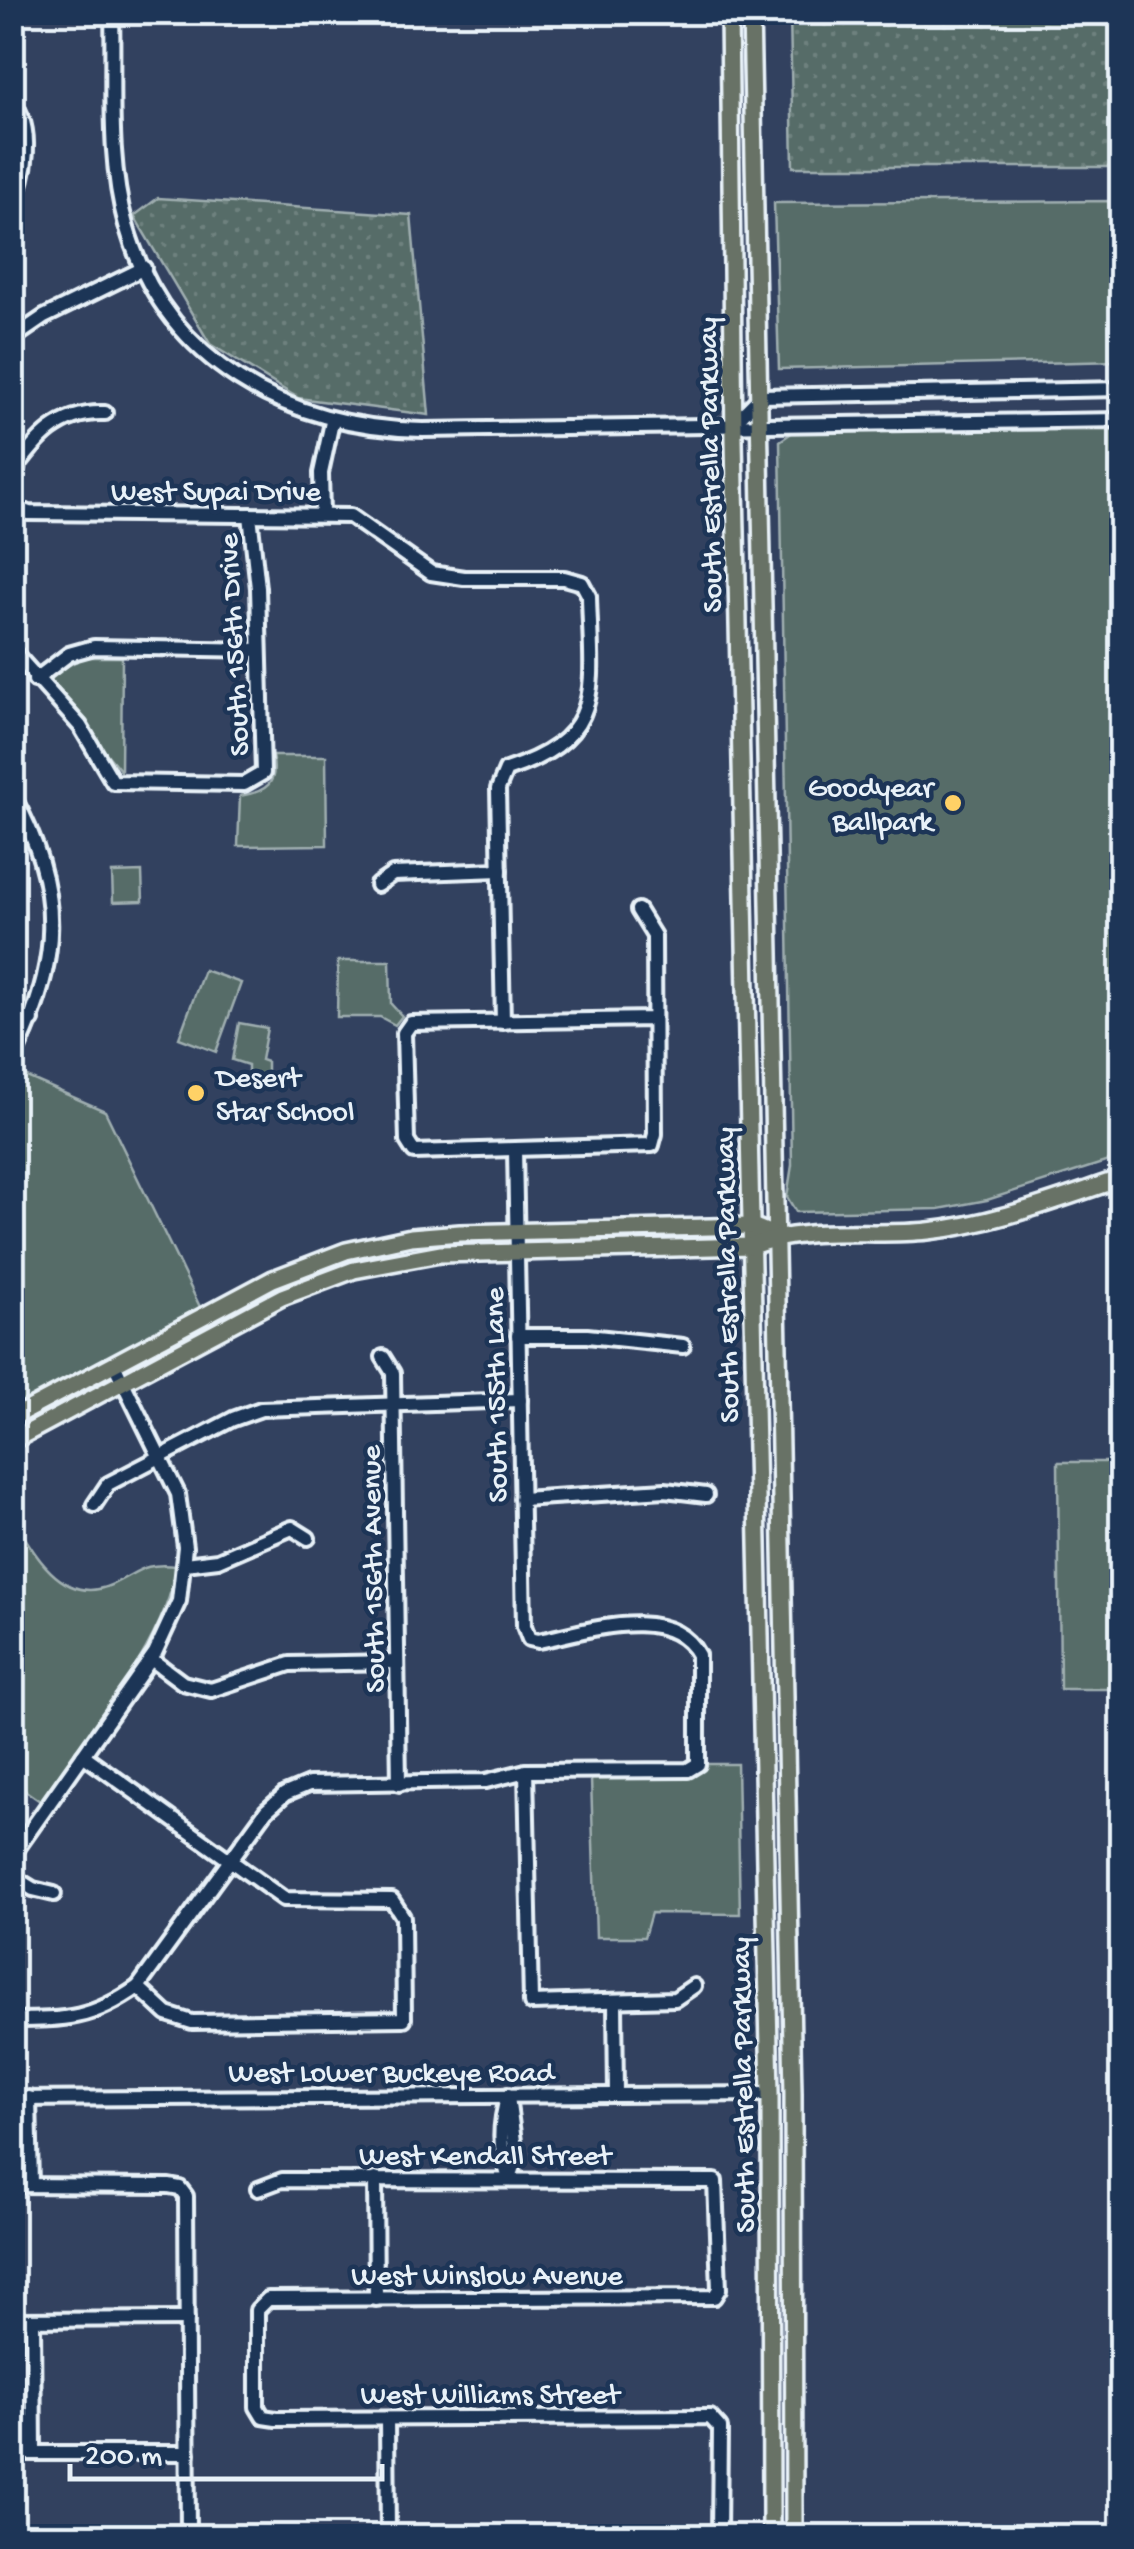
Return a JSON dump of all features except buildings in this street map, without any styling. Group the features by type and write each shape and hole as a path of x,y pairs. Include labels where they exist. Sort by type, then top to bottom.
{"main road":[{"name":"South Estrella Parkway","path":"729,12 734,423 770,2094 771,2536"},
{"name":"South Estrella Parkway","path":"751,12 793,2093 794,2536"},
{"path":"15,1435 319,1281 416,1256 752,1246 776,1236 880,1235 964,1226 1122,1178"},
{"path":"12,1418 273,1280 346,1251 430,1235 516,1232 752,1226 776,1236"},
{"path":"770,2094 793,2093"}],"street":[{"path":"112,12 116,164 126,228 144,268 174,318 214,360 259,392 332,422 423,430 1122,420"},
{"path":"12,206 24,182 25,120 13,101"},
{"path":"12,338 44,317 144,268"},
{"path":"734,423 761,396 1122,389"},
{"path":"12,474 39,439 61,420 83,412 105,413"},
{"path":"322,515 321,472 332,422"},
{"name":"West Supai Drive","path":"12,507 29,513 350,516 432,573 464,578 564,578 582,582 589,596 591,688 578,730 556,750 506,770 498,789 500,870"},
{"name":"South 156th Drive","path":"35,680 80,726 112,782 244,784 263,773 250,515"},
{"path":"12,650 35,680 69,654 94,647 259,650"},
{"path":"12,794 39,850 50,908 49,962 32,1020 12,1061"},
{"path":"378,885 394,874 500,870 503,1022"},
{"path":"638,910 654,936 654,1019 652,1146 414,1152 406,1141 404,1033 411,1024 654,1019"},
{"path":"12,1014 32,1020"},
{"name":"South 155th Lane","path":"515,1150 524,1626 529,1639 642,1624 671,1630 692,1644 698,1654 698,1764 688,1770 526,1771"},
{"path":"518,1336 587,1336 683,1346"},
{"name":"South 156th Avenue","path":"383,1356 393,1372 399,1784"},
{"path":"12,1856 150,1659 175,1614 185,1564 182,1510 162,1457 114,1364"},
{"path":"94,1506 108,1484 261,1410 520,1400"},
{"path":"522,1499 666,1490 706,1495"},
{"path":"185,1564 218,1560 292,1528 308,1538"},
{"path":"150,1659 183,1682 210,1690 290,1664 398,1662"},
{"path":"83,1755 284,1899 392,1900 400,1908 404,2019 192,2022 167,2014 138,1987"},
{"path":"12,2020 71,2020 110,2008 138,1987 266,1812 286,1794 308,1784 486,1781 526,1771 531,2004 674,2000 694,1986"},
{"path":"12,1876 33,1889 54,1894"},
{"path":"615,2003 616,2094"},
{"path":"508,2094 501,2119 501,2155 509,2178"},
{"name":"West Lower Buckeye Road","path":"12,2098 770,2094"},
{"path":"29,2098 31,2186"},
{"path":"376,2179 376,2299"},
{"name":"West Kendall Street","path":"258,2189 282,2180 715,2181 719,2289 714,2297"},
{"path":"12,2186 180,2188 186,2196 188,2536"},
{"name":"West Winslow Avenue","path":"262,2417 257,2407 260,2302 714,2297"},
{"path":"12,2320 187,2319"},
{"path":"33,2320 34,2453"},
{"name":"West Williams Street","path":"262,2417 718,2421 718,2536"},
{"path":"387,2419 388,2536"},
{"path":"12,2453 188,2454"}],"green space":[{"path":"790,13 1121,13 1121,167 793,167"},
{"path":"158,198 411,215 429,415 298,398 210,344 134,216"},
{"path":"1121,201 1121,361 779,369 774,203"},
{"name":"Goodyear Ballpark","path":"1121,430 1121,1157 987,1200 939,1209 796,1212 787,1197 792,1165 780,441 793,432"},
{"path":"85,657 122,657 121,771 44,678"},
{"path":"272,756 326,756 327,845 238,846 240,796 268,785 274,773"},
{"path":"142,872 143,901 113,902 112,873"},
{"path":"338,961 390,961 391,1004 402,1016 395,1025 380,1017 337,1017"},
{"path":"204,970 241,983 216,1052 179,1038"},
{"path":"239,1023 267,1028 261,1060 267,1062 267,1077 248,1076 248,1065 232,1060"},
{"path":"20,1074 105,1111 201,1309 21,1404 12,1399 13,1088"},
{"path":"1058,1462 1121,1462 1121,1689 1060,1689"},
{"path":"13,1516 50,1572 78,1588 93,1590 148,1567 176,1566 170,1595 141,1657 40,1801 13,1782"},
{"path":"708,1764 737,1764 740,1914 651,1913 644,1937 596,1937 591,1779 690,1778"}],"place":[{"name":"Goodyear Ballpark","path":"953,803"},
{"name":"Desert Star School","path":"196,1093"}]}
